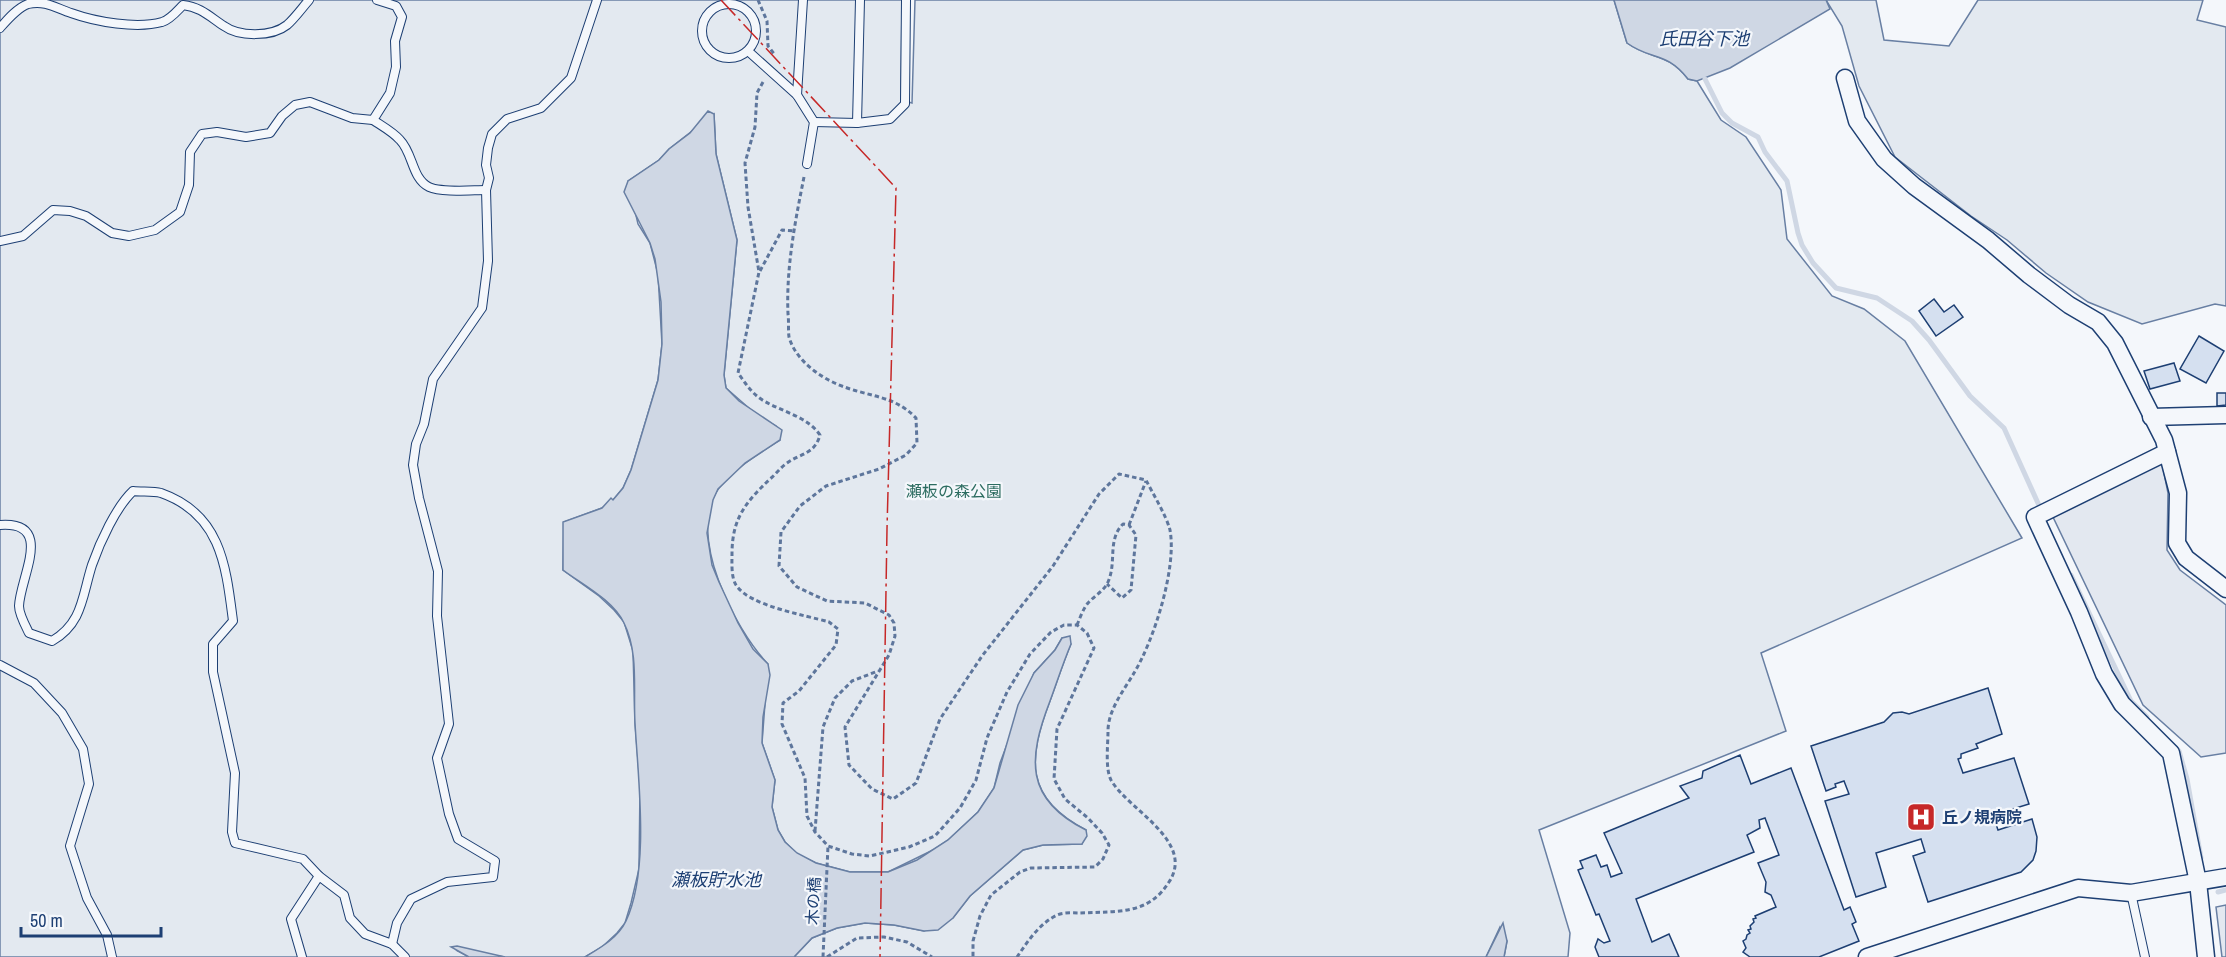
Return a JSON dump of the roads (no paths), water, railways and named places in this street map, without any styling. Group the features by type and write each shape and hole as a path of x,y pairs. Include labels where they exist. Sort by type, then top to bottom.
{"street":[{"path":"1845,78 1857,121 1884,159 1914,186 1988,240 2037,281 2069,305 2098,322 2115,344 2164,440 2178,493 2177,543 2186,558 2226,589"},
{"path":"2151,417 2226,414"},
{"path":"2167,452 2042,513 2104,674 2122,704 2171,753 2198,882 2206,957"},
{"path":"1867,957 2078,888 2131,893 2226,878"}],"lane":[{"path":"0,28 27,4 50,3 69,13 100,22 129,24 164,22 183,5 195,6 226,28 244,34 271,31 286,26 309,0"},
{"path":"374,120 390,93 396,67 394,41 402,17 396,6 377,0"},
{"path":"392,944 397,923 411,899 447,882 493,877 495,861 458,839 449,814 436,758 449,724 437,616 438,571 413,465 416,444 424,424 433,379 482,309 488,261 486,190 489,178 486,165 492,134 507,119 541,108 571,78 597,0"},
{"path":"797,95 803,0"},
{"path":"857,123 860,0"},
{"path":"814,122 857,123 890,119 905,104 906,0"},
{"path":"733,2 742,7 754,20 756,36 748,51 740,56 724,58 708,49 704,40 703,22 715,4 724,5 733,2"},
{"path":"748,51 797,95 814,122 807,164"},
{"path":"0,241 23,236 53,210 70,211 86,216 112,233 129,236 155,230 180,212 189,185 190,152 202,134 217,132 246,137 270,133 282,116 295,105 310,102 352,118 374,120 400,140 412,158 417,175 429,187 444,190 486,190"},
{"path":"0,525 14,524 26,530 31,540 19,607 29,633 52,641 65,633 76,618 93,564 115,515 133,491 159,492 182,504 201,519 212,532 221,552 228,581 233,621 213,644 213,672 235,773 232,832 235,843 303,859 319,876 344,895 350,918 365,934 392,944 405,957"},
{"path":"0,664 34,683 62,713 83,749 89,784 70,846 87,898 107,935 112,957"},
{"path":"302,957 291,919 319,876"},
{"path":"2131,893 2145,957"}],"water":[{"name":"氏田谷下池","path":"1614,0 1826,0 1830,9 1730,68 1697,81 1688,79 1666,60 1636,49 1627,43"},
{"name":"瀬板貯水池","path":"708,111 714,114 716,154 737,240 724,375 726,388 739,401 782,430 780,440 745,463 718,489 713,500 707,533 712,565 738,623 753,649 768,664 770,675 763,717 762,743 775,780 772,807 778,830 785,842 797,853 816,863 850,872 888,872 917,860 948,840 978,812 994,788 1018,705 1034,673 1055,650 1062,638 1070,636 1071,644 1038,741 1035,759 1036,775 1051,805 1066,818 1086,830 1087,836 1082,844 1043,845 1023,850 970,896 953,918 938,930 924,931 894,925 865,923 837,928 812,938 794,957 585,957 608,942 623,927 633,900 638,876 641,824 634,659 629,635 613,607 563,570 563,522 602,508 623,488 631,470 658,380 662,344 661,302 655,259 650,243 624,192 628,181 659,160 690,133"},
{"path":"1503,923 1507,941 1504,957 1486,957"},
{"path":"457,946 505,957 469,957 451,947"}],"waterway":[{"path":"1705,79 1722,113 1732,123 1758,137 1765,152 1787,181 1798,233 1813,263 1836,288 1877,298 1912,321 1929,340 1970,396 2004,428 2042,512"},
{"path":"2071,575 2131,701 2147,717"},
{"path":"2176,748 2179,751 2187,779 2201,858"},
{"path":"2218,892 2226,890"}],"place":[{"name":"丘ノ規病院","path":"1921,817"}],"park label":[{"name":"瀬板の森公園","path":"954,491"}]}
